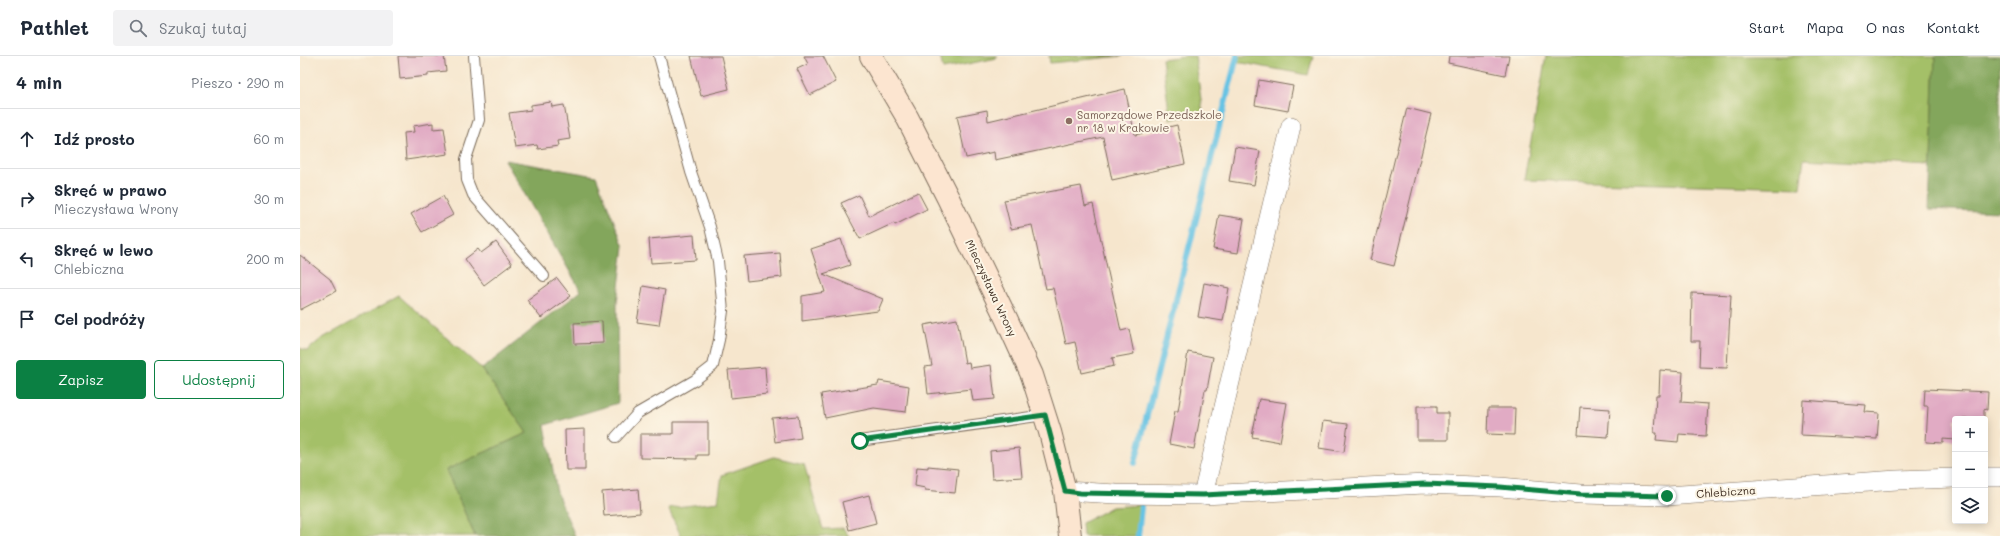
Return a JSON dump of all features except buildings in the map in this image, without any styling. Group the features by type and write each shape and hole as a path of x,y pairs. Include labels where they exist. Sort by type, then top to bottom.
{"street":[{"name":"Mieczysława Wrony","path":"871,56 907,117 958,218 1025,361 1045,415 1065,491 1070,536"},
{"path":"1203,495 1291,126"},
{"path":"1988,477 2000,477"},
{"name":"Chlebiczna","path":"1065,491 1116,494 1203,495 1425,484 1500,487 1581,494 1667,496 1897,480 1952,478"}],"lane":[{"path":"474,56 479,120 466,159 467,180 472,195 544,276"},
{"path":"616,437 638,413 695,380 713,366 719,340 723,311 718,261 710,227 691,172 659,56"},
{"path":"860,441 1045,415"}],"green space":[{"path":"940,56 997,56 997,58 943,69"},
{"path":"1049,56 1123,56 1050,63"},
{"path":"1195,56 1203,114 1170,119 1162,59"},
{"path":"1239,56 1313,56 1308,75 1237,62"},
{"path":"1546,56 1935,56 1931,166 1804,159 1800,188 1524,180"},
{"path":"1935,56 2000,56 2000,212 1929,209"},
{"path":"505,160 596,176 624,247 617,302 618,403 545,425 557,493 575,536 475,536 446,470 527,433 482,369 581,291"},
{"path":"399,296 482,369 527,433 446,470 475,536 300,536 300,348 307,351 321,339"},
{"path":"774,457 804,464 823,529 843,528 849,536 681,536 668,508 718,502 722,475"},
{"path":"1143,505 1140,536 1083,536 1082,523 1112,507"}],"waterway":[{"path":"1135,463 1237,56"},
{"path":"1138,536 1141,507"}],"place":[{"name":"Samorządowe Przedszkole nr 18 w Krakowie","path":"1069,121"}],"route":[{"path":"860,441 1045,415 1065,491 1080,493 1203,495 1278,493 1425,484 1500,487 1581,494 1667,496"}]}
